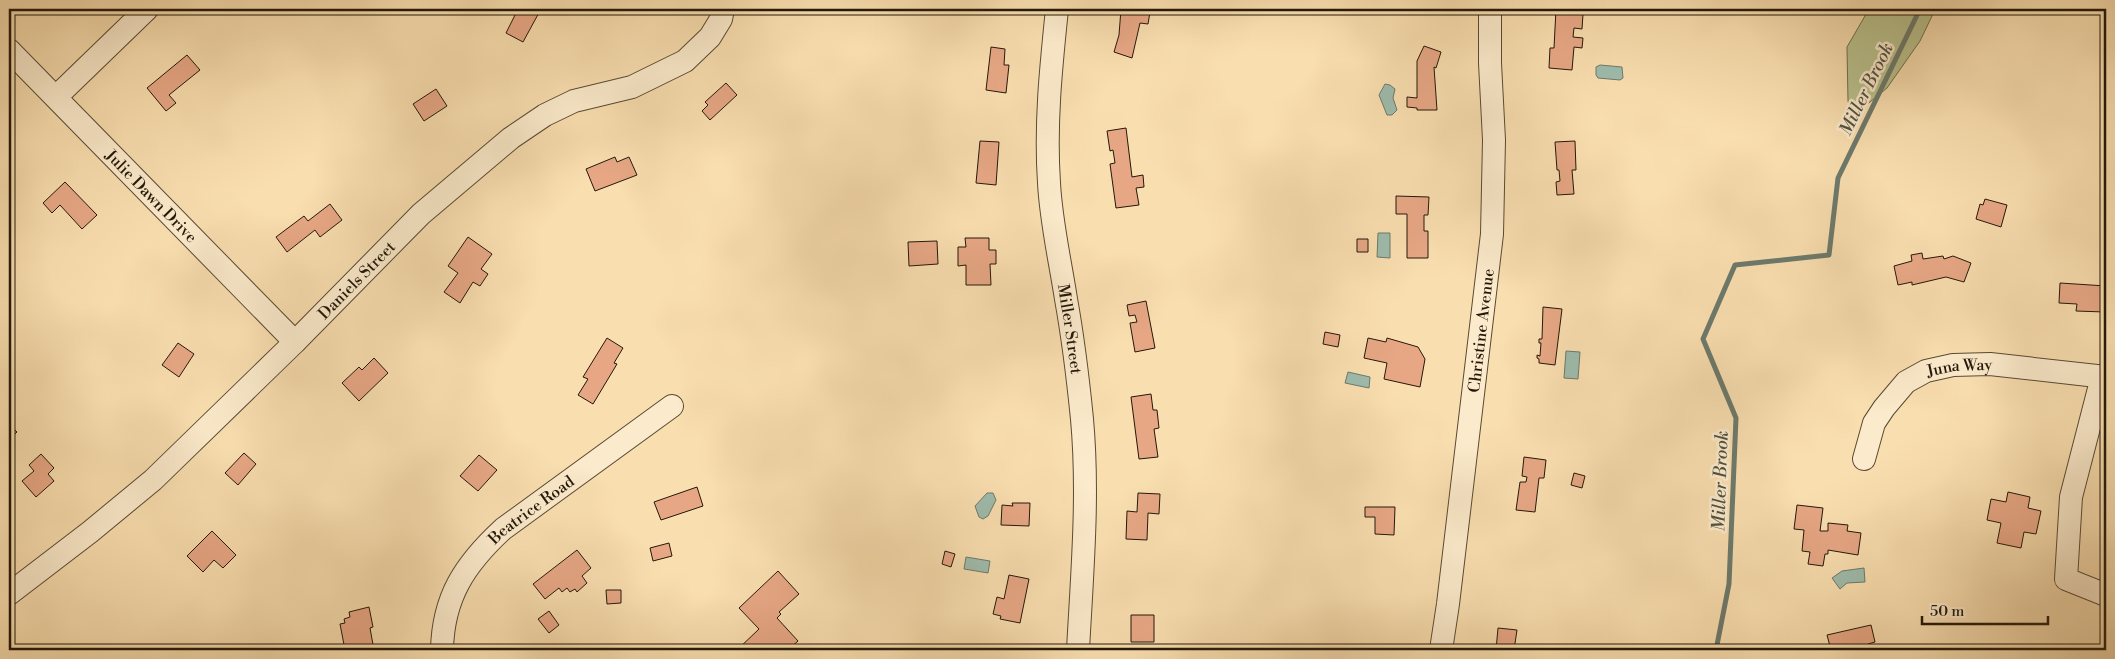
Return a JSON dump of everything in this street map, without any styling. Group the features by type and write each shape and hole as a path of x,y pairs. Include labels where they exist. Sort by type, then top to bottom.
{"street":[{"path":"56,97 147,9"},
{"name":"Daniels Street","path":"9,594 90,532 152,480 295,342 421,214 511,138 545,116 574,101 632,87 685,60 710,37 721,19 723,9"},
{"name":"Miller Street","path":"1057,9 1049,79 1047,149 1054,229 1067,302 1082,420 1084,523 1078,650"},
{"name":"Christine Avenue","path":"1441,650 1492,234 1494,140 1490,63 1490,9"},
{"name":"Julie Dawn Drive","path":"9,50 295,342"},
{"name":"Juna Way","path":"1864,459 1874,423 1884,408 1906,382 1926,371 1953,365 1990,364 2104,377"},
{"path":"2104,377 2071,498 2066,579 2106,595"},
{"name":"Beatrice Road","path":"442,650 444,622 448,603 467,568 483,548 510,523 672,406"}],"green space":[{"path":"1869,9 1930,9 1932,16 1920,41 1887,88 1859,111 1850,108 1848,101 1847,47"}],"shaded area":[{"path":"1600,65 1622,67 1623,78 1620,80 1598,78 1596,67"},
{"path":"1385,84 1395,89 1393,98 1397,110 1392,115 1387,115 1379,95"},
{"path":"1378,233 1390,233 1390,258 1377,257"},
{"path":"1566,351 1580,352 1578,379 1564,378"},
{"path":"1348,372 1370,377 1369,388 1345,383"},
{"path":"987,493 993,493 996,500 988,516 983,519 979,517 975,506"},
{"path":"966,557 990,561 988,573 964,569"},
{"path":"1864,568 1865,582 1847,583 1840,589 1832,578 1842,571"}],"building":[{"path":"518,9 541,9 523,42 506,33"},
{"path":"1121,9 1141,9 1141,11 1150,12 1148,24 1140,23 1132,58 1114,52 1119,35"},
{"path":"1556,9 1574,9 1574,14 1583,14 1582,29 1574,28 1573,37 1583,38 1582,48 1574,47 1572,70 1549,68 1550,48 1554,48"},
{"path":"1424,46 1441,52 1436,68 1434,67 1437,110 1417,110 1417,108 1407,107 1407,97 1417,98 1417,61"},
{"path":"991,47 1005,49 1004,65 1009,65 1006,93 986,90"},
{"path":"187,55 200,70 169,95 176,103 166,111 147,88"},
{"path":"726,83 737,95 710,120 702,111 708,105 705,102"},
{"path":"436,89 447,106 424,121 413,104"},
{"path":"1126,128 1132,177 1143,175 1144,187 1136,188 1139,205 1116,208 1110,164 1115,163 1113,150 1110,151 1107,131"},
{"path":"980,141 999,142 996,185 976,183"},
{"path":"1575,141 1576,170 1572,170 1574,194 1557,195 1556,182 1560,181 1559,170 1557,170 1555,142"},
{"path":"615,157 617,162 629,157 637,175 595,191 586,169"},
{"path":"65,182 97,215 82,229 60,205 52,213 43,203"},
{"path":"1396,196 1429,197 1428,215 1424,215 1424,231 1428,231 1428,258 1407,258 1407,214 1396,214"},
{"path":"1985,199 2007,205 2001,227 1976,219 1980,204 1983,205"},
{"path":"330,204 342,220 320,237 315,230 287,252 276,237 304,216 308,221"},
{"path":"468,237 492,254 481,269 488,274 480,286 473,282 460,303 444,292 458,273 448,266"},
{"path":"965,238 989,238 989,250 996,250 996,264 990,264 991,285 966,285 966,265 958,266 958,247 966,247"},
{"path":"1357,239 1368,239 1368,252 1357,252"},
{"path":"937,241 938,264 909,266 908,242"},
{"path":"1922,253 1923,259 1943,256 1944,259 1953,256 1971,263 1964,282 1946,277 1912,285 1912,282 1898,285 1894,266 1912,261 1911,255"},
{"path":"2060,283 2106,286 2105,312 2076,311 2077,304 2059,303"},
{"path":"1146,301 1155,348 1135,352 1130,323 1137,322 1135,315 1129,316 1127,305"},
{"path":"1543,307 1562,309 1555,365 1539,363 1537,358 1537,355 1540,356 1541,343 1539,343 1539,339 1542,339"},
{"path":"1325,332 1340,335 1338,347 1323,344"},
{"path":"607,338 623,348 614,363 617,364 593,404 578,395 588,379 583,377"},
{"path":"1368,338 1386,342 1387,338 1418,347 1425,359 1420,387 1384,379 1387,363 1364,358"},
{"path":"178,343 194,354 179,377 162,365"},
{"path":"374,358 388,373 359,401 342,383 359,367 362,370"},
{"path":"1151,394 1153,410 1157,410 1159,428 1154,429 1158,457 1139,459 1131,397"},
{"path":"9,424 17,432 9,440"},
{"path":"244,453 256,464 238,485 225,473"},
{"path":"41,454 54,468 48,474 54,481 36,497 22,481 34,471 29,465"},
{"path":"479,455 497,470 478,491 460,476"},
{"path":"1524,457 1546,460 1544,478 1539,478 1535,512 1516,510 1520,482 1526,482 1527,477 1522,476"},
{"path":"1574,473 1585,476 1582,488 1571,485"},
{"path":"697,487 703,506 661,520 654,502"},
{"path":"2008,492 2030,497 2028,508 2041,511 2036,534 2024,532 2021,548 1997,543 2001,523 1987,520 1991,499 2006,502"},
{"path":"1138,493 1160,494 1159,514 1148,513 1147,540 1126,539 1127,511 1137,512"},
{"path":"1012,503 1030,503 1029,526 1001,525 1002,505 1013,506"},
{"path":"1797,505 1823,508 1820,531 1828,531 1828,523 1848,525 1847,531 1861,533 1858,555 1828,550 1828,554 1825,554 1823,566 1808,564 1810,552 1802,551 1804,530 1794,529"},
{"path":"1365,507 1395,507 1394,535 1375,534 1375,517 1365,517"},
{"path":"212,531 236,555 223,568 214,560 203,572 187,556"},
{"path":"669,543 672,556 653,561 650,548"},
{"path":"577,550 591,568 582,576 587,583 577,592 575,589 570,592 567,588 562,592 559,588 545,599 533,584"},
{"path":"945,551 955,554 951,567 942,564"},
{"path":"778,571 799,594 779,612 781,614 777,618 798,641 788,650 737,650 759,629 739,608"},
{"path":"1009,575 1029,579 1020,623 1000,619 1001,616 993,614 997,597 1004,599"},
{"path":"606,590 621,590 621,603 607,604"},
{"path":"369,607 373,627 370,628 374,650 345,650 340,624 345,623 344,619 350,617 349,612"},
{"path":"549,611 559,625 549,633 538,619"},
{"path":"1131,615 1154,615 1154,642 1131,642"},
{"path":"1871,625 1875,642 1868,644 1869,647 1855,650 1831,650 1827,635"},
{"path":"1498,628 1517,630 1514,650 1496,650"}],"waterway":[{"name":"Miller Brook","path":"1716,650 1729,584 1736,418 1703,339 1735,265 1829,255 1838,178 1920,9"}]}
